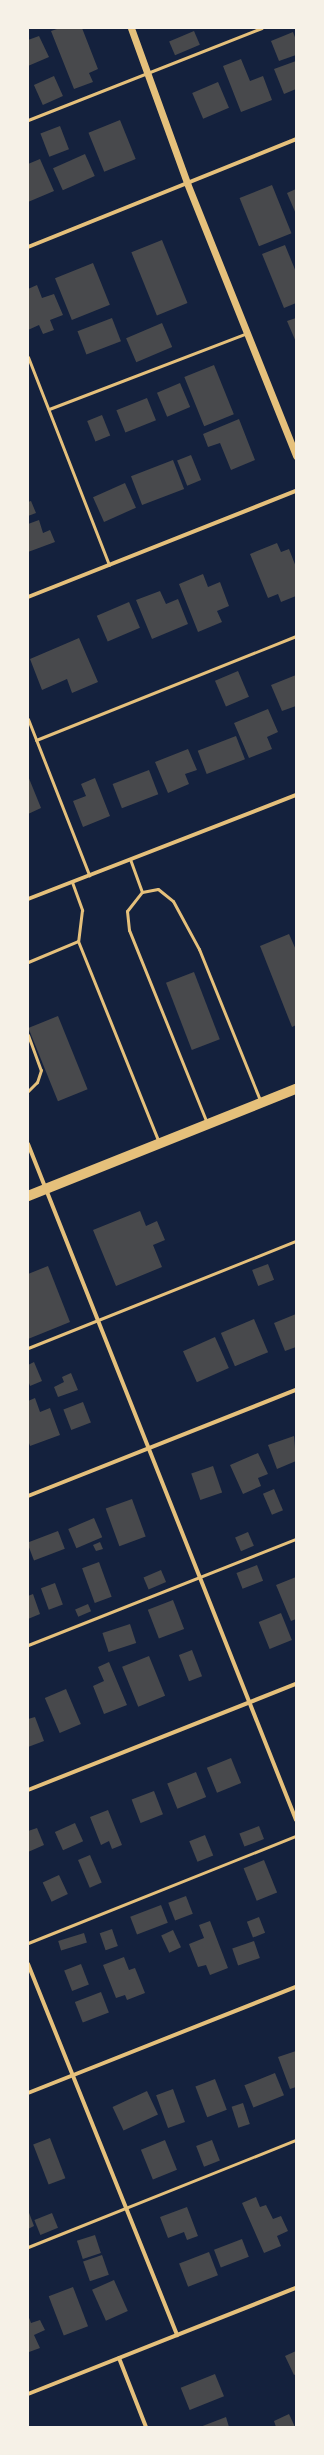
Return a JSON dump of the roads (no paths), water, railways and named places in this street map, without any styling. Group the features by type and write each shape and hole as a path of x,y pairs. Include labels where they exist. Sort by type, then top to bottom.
{"main road":[{"path":"28,1196 296,1089"}],"street":[{"path":"131,28 187,183 296,456"},
{"path":"28,247 296,139"},
{"path":"28,597 296,491"},
{"path":"28,899 296,795"},
{"path":"28,1144 296,1820"},
{"path":"28,1496 296,1390"},
{"path":"28,1790 296,1684"},
{"path":"28,1964 177,2335"},
{"path":"28,2093 296,1986"},
{"path":"28,2394 296,2288"},
{"path":"119,2358 146,2427"}],"lane":[{"path":"28,120 260,28"},
{"path":"49,409 247,333"},
{"path":"28,357 109,565"},
{"path":"36,740 296,636"},
{"path":"28,719 89,875"},
{"path":"130,859 142,892"},
{"path":"72,882 82,910 78,941 160,1143"},
{"path":"207,1124 129,930 127,911 142,892 158,889 173,901 199,949 261,1103"},
{"path":"28,962 78,941"},
{"path":"28,1034 41,1070 37,1082 28,1090"},
{"path":"28,1348 296,1241"},
{"path":"28,1645 296,1539"},
{"path":"28,1943 296,1836"},
{"path":"28,2247 296,2140"}]}
